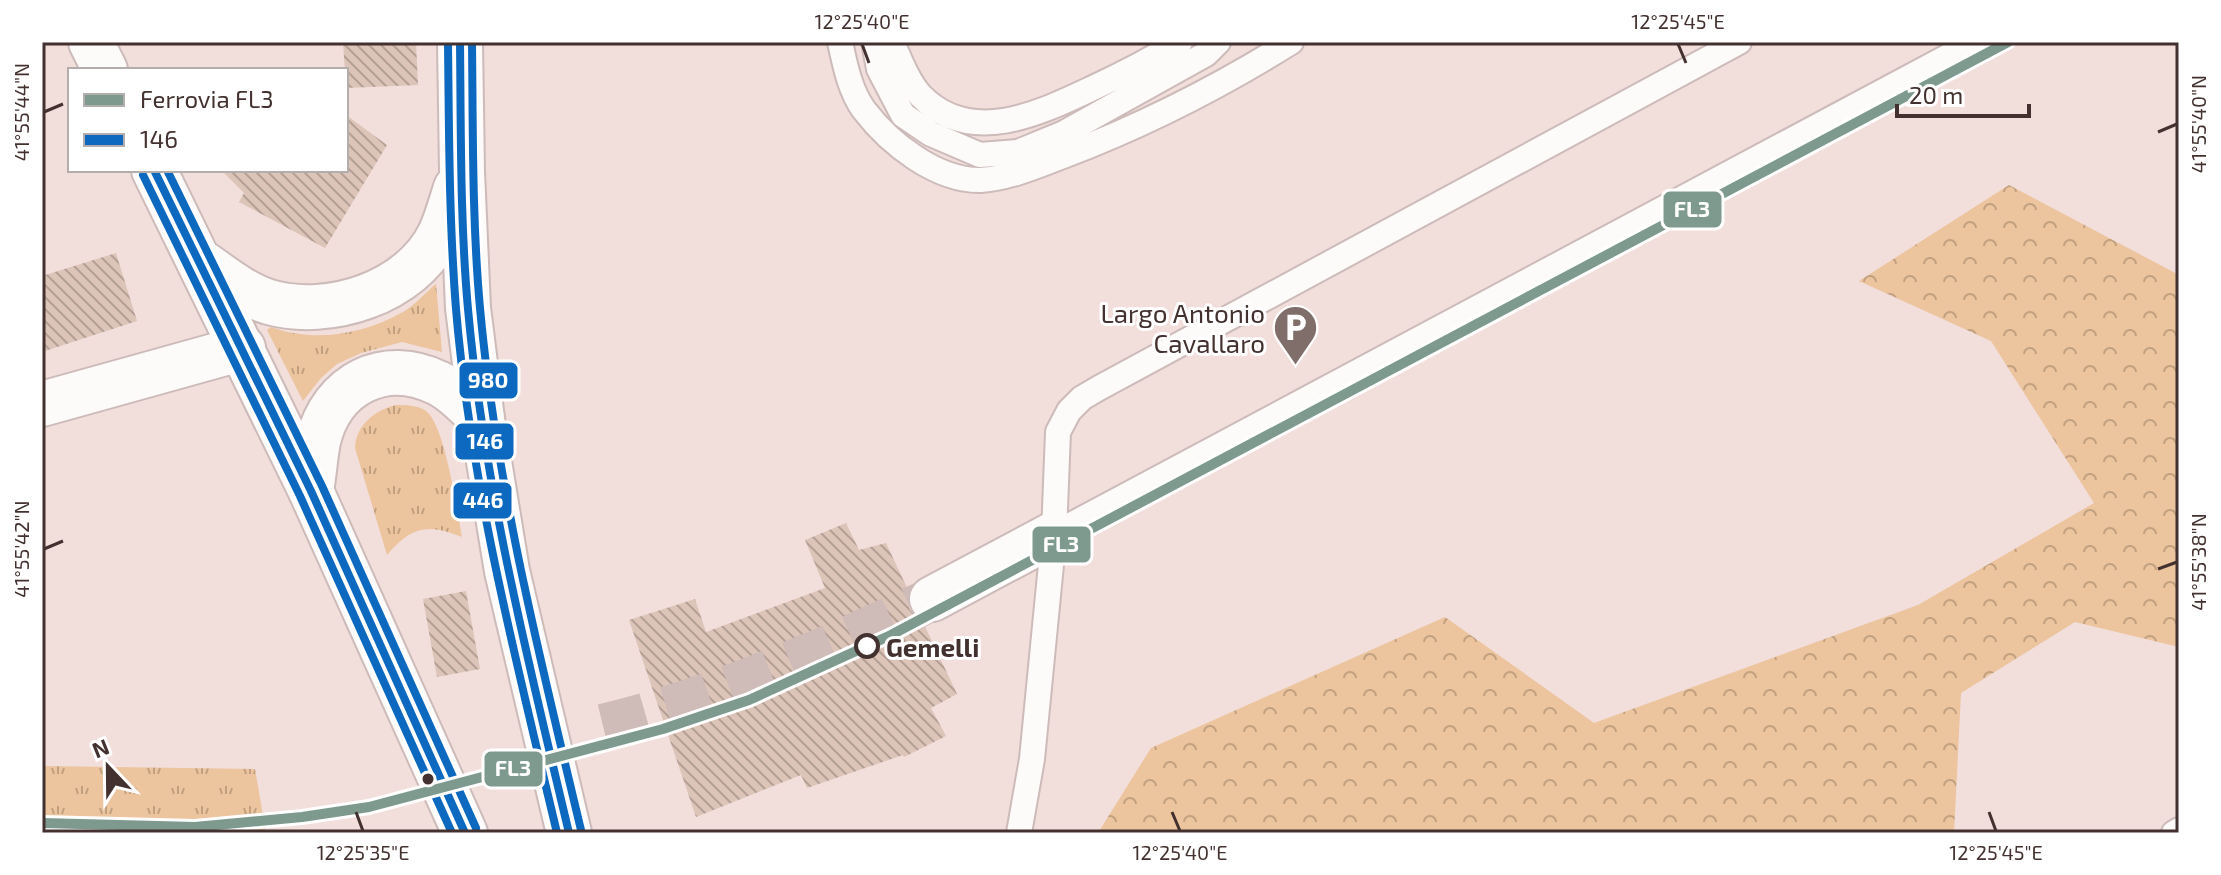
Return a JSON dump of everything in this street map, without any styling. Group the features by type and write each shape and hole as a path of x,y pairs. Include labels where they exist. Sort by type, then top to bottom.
{"main road":[{"path":"91,42 104,68"},
{"path":"460,42 468,308 482,419 507,571 569,833"},
{"path":"155,172 311,491 465,833"},
{"path":"198,259 244,291 268,301 312,309 357,299 391,283 427,254 439,234 462,172"},
{"path":"42,404 243,348"},
{"path":"311,491 319,439 326,423 340,400 366,378 397,372 429,379 453,393 482,419"},
{"path":"932,599 1054,534"}],"lane":[{"path":"840,42 846,70 863,109 901,149 937,171 979,180 1019,173 1103,141 1223,83 1291,42"},
{"path":"874,42 879,69 903,115 931,134 980,155 1018,152 1064,133 1217,46"},
{"path":"892,42 920,95 937,109 966,122 1005,122 1044,111 1147,62 1180,42"},
{"path":"1019,833 1032,759 1054,534 1058,432 1069,411 1082,398 1739,42"},
{"path":"1054,534 1975,42"},
{"path":"2174,833 2179,830"}],"green space":[{"path":"2009,185 2179,275 2179,647 2075,622 1961,693 1954,833 1098,833 1151,748 1445,617 1594,723 1918,605 2094,503 1991,341 1859,281"},
{"path":"436,284 442,352 402,342 361,353 337,364 303,401 267,330 271,327 304,335 354,331 403,312"},
{"path":"395,405 419,408 433,419 449,470 462,537 439,530 421,530 404,538 387,555 355,448 359,432 368,420"},
{"path":"42,766 255,769 266,833 42,833"}],"building":[{"path":"343,42 416,42 418,85 348,88 348,68 345,68"},
{"path":"348,116 387,145 325,248 239,202 244,193 223,172 348,172"},
{"path":"116,253 137,321 42,352 42,276"},
{"name":"Gemelli","path":"846,523 859,550 886,543 909,592 910,610 923,622 957,694 931,708 946,736 904,757 807,788 801,775 696,817 629,620 695,599 706,632 825,588 805,540"},
{"path":"466,591 480,669 437,677 423,599"}],"tunnel":[{"path":"603,726 730,687 932,599"}],"rail line":[{"name":"FL3","path":"42,823 195,827 369,807 663,729 749,700 891,635 2008,42"}],"transit line":[{"name":"446","path":"448,42 452,243 456,309 472,442 497,573 557,833"},
{"name":"146","path":"460,42 464,243 475,376 509,573 569,833"},
{"name":"980","path":"472,42 476,242 487,374 521,571 581,830"},
{"name":"146","path":"155,172 311,491 465,833"},
{"name":"980","path":"168,172 322,486 476,828"},
{"name":"446","path":"143,175 300,496 452,833"}],"place":[{"name":"Largo Antonio Cavallaro","path":"1296,366"},
{"name":"Gemelli","path":"867,646"}]}
